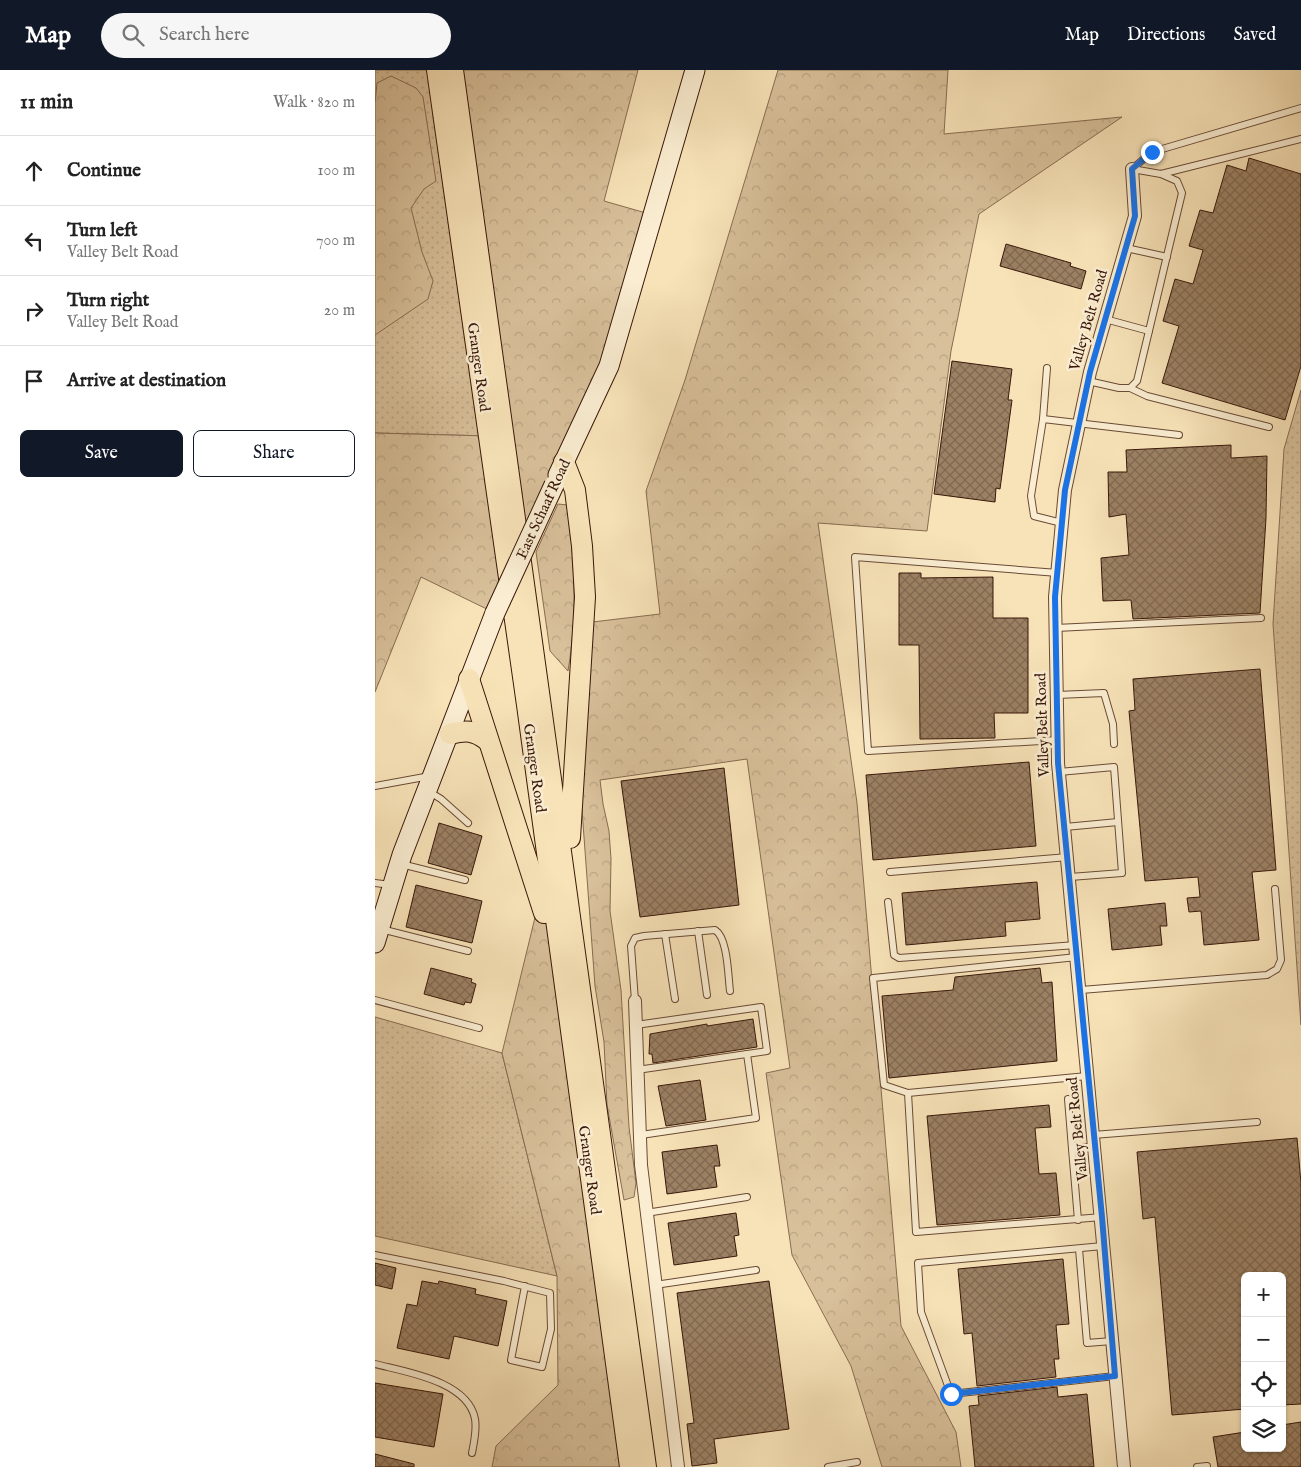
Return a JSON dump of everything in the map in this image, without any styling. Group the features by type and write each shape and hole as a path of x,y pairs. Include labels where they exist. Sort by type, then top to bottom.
{"main road":[{"name":"Granger Road","path":"437,70 528,714 630,1467"},
{"name":"Granger Road","path":"453,70 646,1467"},
{"path":"564,462 575,490 582,546 585,597 570,807 571,924"},
{"path":"469,679 487,740 542,904 574,1059"},
{"path":"450,734 467,730 477,732 487,740"}],"street":[{"name":"East Schaaf Road","path":"378,926 384,884 399,864 495,613 609,366 695,70"},
{"name":"Valley Belt Road","path":"1124,1467 1103,1246 1102,1217 1087,1076 1081,990 1059,772 1056,628 1058,573 1065,490 1088,380 1135,216 1132,169"},
{"path":"635,1001 641,1164 678,1467"}],"lane":[{"path":"1132,169 1152,152 1301,108"},
{"path":"1161,174 1301,139"},
{"path":"1130,388 1137,381 1182,193 1177,181 1161,174 1132,169"},
{"path":"1125,248 1167,257"},
{"path":"1105,319 1149,331"},
{"path":"1047,368 1043,419 1031,496 1034,516 1062,523"},
{"path":"1088,380 1119,388 1130,388 1147,396 1269,427"},
{"path":"1043,419 1179,435"},
{"path":"1058,573 855,557 868,751 1058,740"},
{"path":"1056,628 1261,618"},
{"path":"1057,695 1104,693 1113,724 1114,744"},
{"path":"1059,772 1114,768 1122,873 1070,878"},
{"path":"375,786 430,783 441,799 468,822"},
{"path":"1065,827 1118,822"},
{"path":"890,872 1067,857"},
{"path":"399,864 465,880"},
{"path":"1081,990 1267,975 1277,969 1281,960 1275,889"},
{"path":"888,902 893,956 899,958 1077,951"},
{"path":"378,926 468,951"},
{"path":"635,1001 631,946 635,938 665,934 715,930 720,933 724,942 730,991"},
{"path":"698,931 707,994"},
{"path":"665,934 675,999"},
{"path":"1077,951 873,978 884,1085 908,1093 1087,1076"},
{"path":"375,1000 479,1028"},
{"path":"636,1025 761,1007 767,1051 637,1070"},
{"path":"641,1135 756,1118 747,1054"},
{"path":"908,1093 916,1232 1102,1217"},
{"path":"1068,1099 1078,1220"},
{"path":"1071,1149 1094,1141 1257,1122"},
{"path":"646,1213 747,1197"},
{"path":"1103,1246 918,1263 921,1312 951,1394 1115,1376"},
{"path":"1079,1248 1087,1343 1112,1341"},
{"path":"375,1255 525,1286 550,1293 551,1329 542,1367 511,1360 525,1286"},
{"path":"655,1285 756,1270"},
{"path":"375,1364 441,1382 463,1399 475,1417 476,1427 472,1453"},
{"path":"828,1467 857,1462"},
{"path":"1197,1467 1207,1466"}],"green space":[{"path":"375,70 437,70 489,436 375,433"},
{"path":"453,70 638,70 604,201 653,215 609,366 521,555"},
{"path":"778,70 948,70 944,134 1122,117 979,214 951,351 927,531 818,523 857,803 901,1326 956,1432 961,1467 882,1467 851,1366 792,1255 766,1073 790,1068 747,759 600,780 609,831 611,859 610,911 621,990 629,1127 636,1183 634,1197 624,1200 607,1105 604,1042 595,986 580,783 584,623 660,614 646,491 685,380"},
{"path":"391,76 416,88 423,97 436,181 424,189 411,208 422,252 433,281 428,299 375,335 375,103 377,83"},
{"path":"1301,390 1301,1025 1273,624 1284,449"},
{"path":"375,433 489,436 510,579 495,613 421,577 375,692"},
{"path":"558,504 568,505 573,568 574,608 568,671 550,651 536,552"},
{"path":"540,897 546,917 630,1467 492,1467 496,1446 558,1385 557,1276 502,1053"},
{"path":"375,1017 502,1053 557,1276 375,1236"}],"building":[{"path":"1249,158 1301,174 1301,366 1285,420 1162,383 1179,326 1163,321 1175,279 1193,284 1203,250 1189,246 1200,210 1213,213 1227,165 1246,171"},
{"path":"1006,244 1071,263 1070,266 1086,271 1081,289 1000,266"},
{"path":"952,361 1012,369 1008,400 1012,400 1000,489 996,488 995,502 934,494"},
{"path":"1231,445 1231,458 1267,456 1266,518 1260,613 1133,619 1131,600 1103,601 1101,558 1129,555 1126,514 1109,517 1108,472 1127,472 1126,450"},
{"path":"899,573 921,573 921,578 993,577 993,618 1028,618 1028,713 994,713 995,738 920,739 919,645 899,645"},
{"path":"1260,669 1276,870 1252,872 1259,940 1204,945 1201,911 1189,912 1187,898 1200,897 1198,877 1145,881 1129,711 1135,710 1133,679"},
{"path":"1029,762 1036,846 873,860 866,775"},
{"path":"724,768 739,905 640,917 621,781"},
{"path":"439,823 482,836 471,875 428,863"},
{"path":"1037,882 1040,919 1005,922 1006,936 906,945 902,893"},
{"path":"416,885 482,901 472,943 406,927"},
{"path":"1165,903 1167,926 1160,926 1162,945 1112,950 1108,909"},
{"path":"431,968 472,979 471,982 476,984 471,1003 465,1002 464,1005 424,994"},
{"path":"1040,968 1042,983 1052,982 1057,1061 889,1078 882,996 953,990 955,977"},
{"path":"753,1019 757,1047 653,1063 652,1054 649,1054 650,1034 707,1024 707,1026"},
{"path":"700,1080 706,1120 666,1126 658,1086"},
{"path":"1049,1105 1051,1127 1035,1128 1039,1174 1056,1173 1060,1215 937,1225 927,1116"},
{"path":"1297,1138 1301,1183 1301,1404 1286,1405 1286,1272 1241,1272 1241,1409 1172,1415 1155,1217 1143,1219 1137,1152"},
{"path":"717,1145 720,1166 714,1166 717,1187 667,1194 662,1152"},
{"path":"736,1213 739,1235 734,1236 737,1256 674,1265 668,1223"},
{"path":"1063,1259 1069,1324 1056,1325 1059,1359 1054,1359 1056,1377 977,1386 972,1333 964,1334 958,1269"},
{"path":"375,1263 396,1268 392,1289 375,1285"},
{"path":"422,1281 438,1284 439,1281 476,1289 475,1294 507,1301 498,1346 454,1336 449,1359 397,1348 407,1304 417,1306"},
{"path":"769,1281 789,1429 714,1439 717,1463 692,1466 687,1424 694,1423 677,1293"},
{"path":"375,1383 443,1394 434,1447 375,1437"},
{"path":"1057,1387 1058,1397 1087,1394 1094,1467 975,1467 969,1406 979,1405 978,1396"},
{"path":"1301,1422 1301,1467 1218,1467 1213,1437 1241,1433 1241,1452 1286,1452 1286,1424"},
{"path":"375,1454 414,1464 414,1467 375,1467"}],"route":[{"path":"951,1394 1115,1376 1102,1217 1087,1076 1081,990 1058,763 1055,597 1065,490 1090,372 1135,216 1132,169 1152,152"}]}
